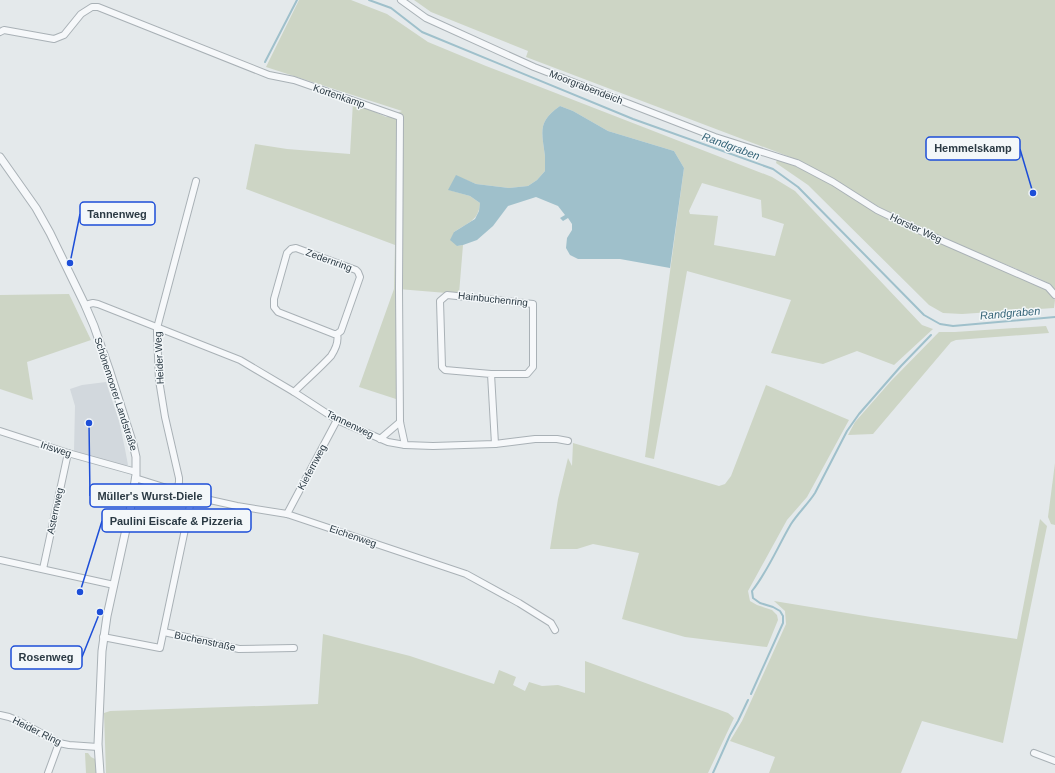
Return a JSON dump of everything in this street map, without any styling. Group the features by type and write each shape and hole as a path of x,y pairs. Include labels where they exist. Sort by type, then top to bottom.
{"street":[{"name":"Moorgrabendeich","path":"401,0 426,18 534,67 715,138 778,157"},
{"name":"Kortenkamp","path":"0,32 4,30 54,39 64,35 81,14 92,7 98,7 269,75 294,80 400,117 400,422 405,445"},
{"name":"Horster Weg","path":"778,157 803,166 833,182 877,210 927,234 1034,280 1048,287 1055,295"},
{"name":"Schönemoorer Landstraße","path":"1,159 36,208 50,233 85,305 110,372 136,457 136,475 128,519 103,637 98,747 100,773"},
{"name":"Heider Weg","path":"177,491 179,478 158,380 157,328 196,181"},
{"name":"Zedernring","path":"291,248 296,248 356,270 360,275 360,280 341,331 337,334 278,312 274,307 274,299 287,253 291,248"},
{"name":"Hainbuchenring","path":"448,295 533,304 533,367 527,374 491,374 445,370 442,367 440,301 448,295"},
{"name":"Tannenweg","path":"85,305 89,303 98,304 240,360 337,420 388,442 405,445 433,446 495,444 535,439 557,439 568,441"},
{"name":"Zedernring","path":"294,392 332,355 337,344 337,334"},
{"path":"491,374 495,444"},
{"name":"Kiefernweg","path":"287,514 337,420"},
{"path":"380,439 400,422"},
{"name":"Irisweg","path":"0,431 136,475"},
{"name":"Asternweg","path":"43,570 68,453"},
{"name":"Eichenweg","path":"136,475 192,496 237,506 287,514 466,574 526,607 551,623 555,630"},
{"path":"103,637 160,648 192,496"},
{"path":"0,560 114,585"},
{"name":"Buchenstraße","path":"164,632 239,649 294,648"},
{"name":"Heider Ring","path":"0,715 19,721 59,743 98,747"},
{"path":"48,773 59,743"},
{"path":"1034,753 1055,761"}],"shaded area":[{"path":"106,382 119,421 128,465 125,466 74,451 75,406 70,389 82,385"}],"green space":[{"path":"299,0 351,0 387,14 428,42 772,177 795,191 922,325 933,329 894,365 857,351 823,364 771,353 791,300 687,271 654,459 645,457 684,168 674,151 608,131 573,111 560,106 544,123 542,134 545,156 545,171 537,180 528,186 509,188 476,184 456,176 449,190 470,196 480,203 475,218 454,232 457,246 463,245 459,294 398,289 396,399 359,387 394,289 395,245 246,189 255,144 287,149 350,154 353,102 386,117 402,111 266,67","holes":["702,183 761,200 762,217 784,224 775,256 714,245 718,216 690,214 689,211"]},
{"path":"414,0 1055,0 1055,290 1050,284 1036,277 928,232 879,207 835,180 798,160 526,57 528,51 431,12"},
{"path":"777,159 795,166 832,185 876,212 926,237 1046,289 1055,300 1054,308 962,314 943,313 929,305 808,185 776,163"},
{"path":"69,294 91,340 27,362 33,400 0,389 0,295"},
{"path":"1046,326 1049,333 956,340 951,342 873,434 848,435 855,422 891,381 939,332"},
{"path":"766,385 849,420 807,497 787,520 748,591 750,601 772,610 777,615 778,620 767,647 685,637 622,619 639,553 593,544 577,549 550,549 558,499 568,458 572,466 573,443 719,486 725,484 731,476"},
{"path":"1055,463 1055,525 1051,524 1048,517"},
{"path":"1040,519 1047,526 1003,743 922,721 901,773 769,773 775,757 730,741 742,721 786,624 785,611 774,601 1017,639"},
{"path":"323,634 410,656 494,684 499,670 516,677 513,685 525,691 529,682 542,686 558,685 585,693 585,661 728,713 734,718 708,773 106,773 104,713 110,711 318,704"},
{"path":"85,753 88,753 95,759 96,773 86,773"}],"water":[{"path":"560,106 573,111 608,131 674,151 684,168 670,268 620,259 578,259 570,255 566,248 567,238 572,230 572,224 568,218 563,221 560,218 565,215 558,206 536,197 508,206 493,226 477,240 457,246 450,240 454,232 475,219 479,211 480,203 470,196 448,190 456,175 476,184 509,188 528,186 537,180 545,171 545,156 542,134 544,123"}],"waterway":[{"path":"265,62 297,0"},
{"name":"Randgraben","path":"369,0 391,8 422,32 633,119 773,169 798,187 924,315 940,324 953,326 1055,317"},
{"path":"751,694 783,623 783,616 780,611 760,603 753,598 752,591 768,567 791,524 815,493 847,431 859,414 901,366 931,335"},
{"path":"713,773 748,700"}],"place":[{"name":"Hemmelskamp","path":"1033,193"},
{"name":"Tannenweg","path":"70,263"},
{"name":"Müller's Wurst-Diele","path":"89,423"},
{"name":"Paulini Eiscafe & Pizzeria","path":"80,592"},
{"name":"Rosenweg","path":"100,612"}]}
